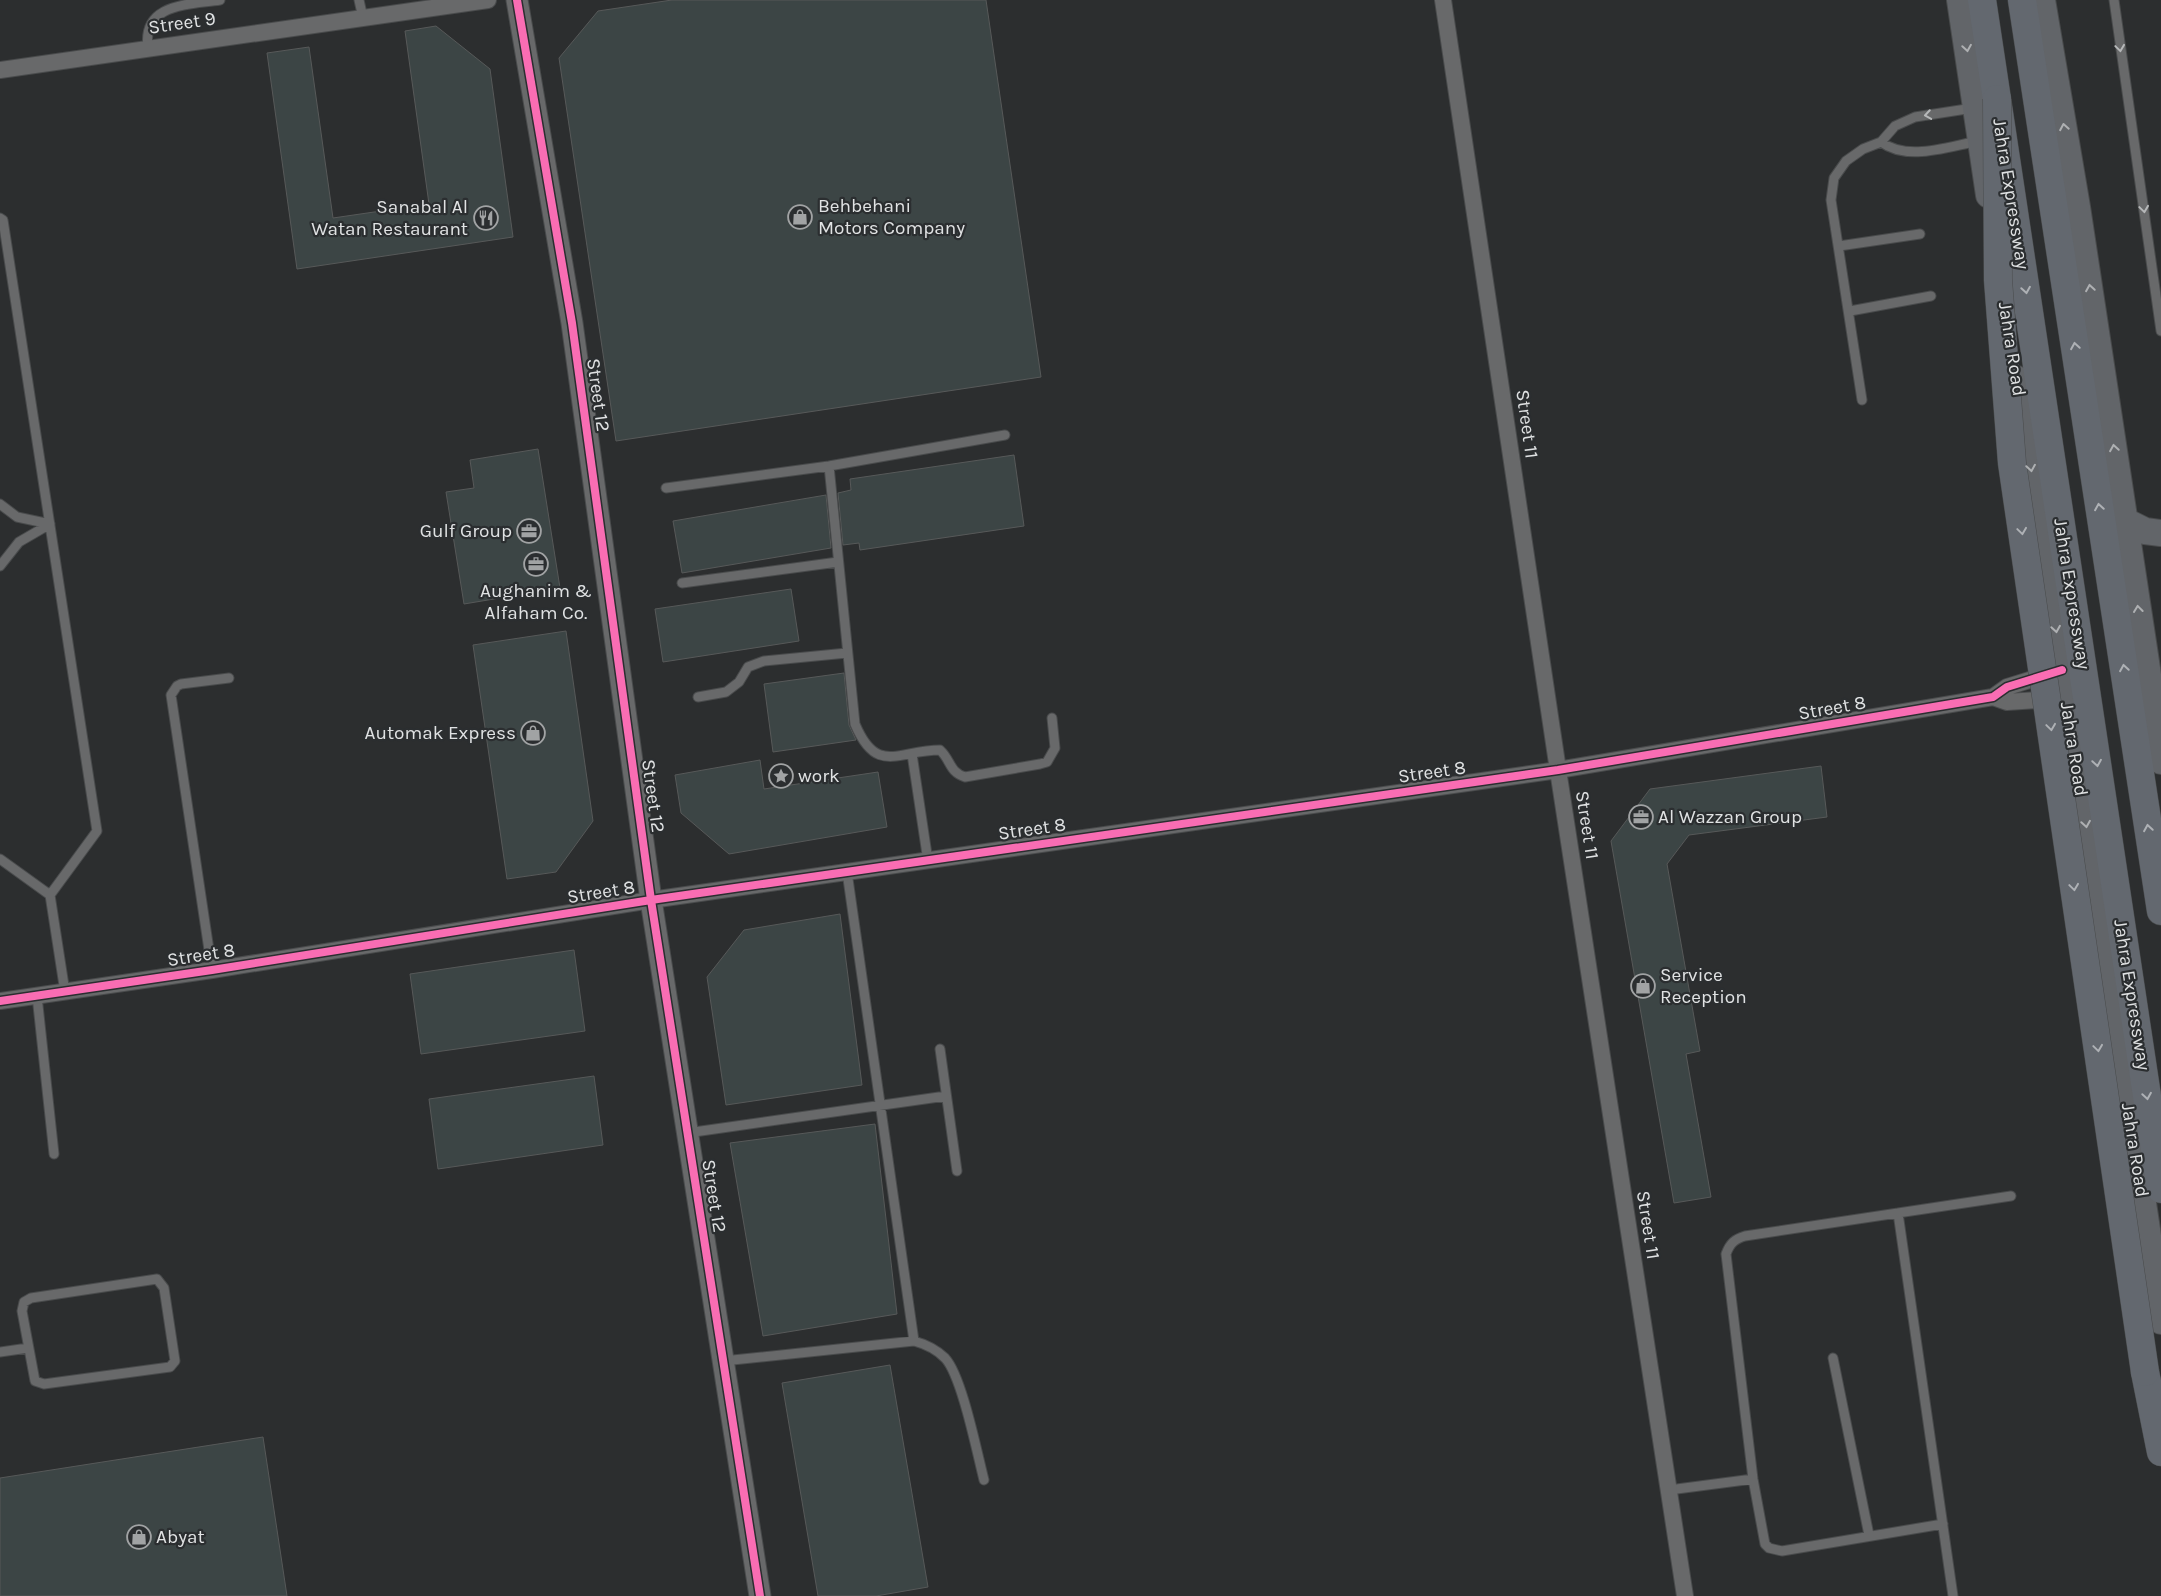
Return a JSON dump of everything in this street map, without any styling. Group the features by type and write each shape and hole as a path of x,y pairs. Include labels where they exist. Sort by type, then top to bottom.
{"highway":[{"name":"Jahra Expressway","path":"1982,0 1986,103 2161,1189"},
{"path":"2022,0 2161,911"},
{"path":"1986,103 2012,462 2145,1372 2161,1452"}],"main road":[{"name":"Jahra Road","path":"1960,0 1986,103 1981,140 2161,1321"},
{"path":"2042,0 2078,207 2125,521 2151,642 2161,761"},
{"path":"2125,521 2145,531 2161,533"}],"street":[{"name":"Street 9","path":"0,70 488,0"},
{"name":"Street 12","path":"517,0 572,323 651,900 760,1596"},
{"name":"Street 11","path":"1443,0 1558,770 1685,1596"},
{"name":"Street 8","path":"0,1001 212,970 651,900 1558,770 1993,697 2006,687 2062,670"},
{"name":"Street 8","path":"1993,697 2007,702 2066,698"}],"lane":[{"path":"148,48 148,31 157,16 174,7 220,0"},
{"path":"359,0 363,18"},
{"path":"2114,0 2161,331"},
{"path":"1862,400 1850,311 1831,200 1834,178 1854,154 1881,142 1887,133 1904,120 1986,103"},
{"path":"1881,142 1894,150 1910,153 1981,140"},
{"path":"0,218 3,220 97,831 50,895 64,992"},
{"path":"1839,246 1920,234"},
{"path":"1850,311 1931,296"},
{"path":"666,488 829,466 1005,435"},
{"path":"829,466 855,724 862,740 871,750 883,757 940,750 946,756 950,769 956,774 965,777 1047,762 1055,748 1052,718"},
{"path":"0,504 17,517 50,524"},
{"path":"0,566 18,542 50,524"},
{"path":"682,583 838,562"},
{"path":"698,697 726,692 739,682 748,667 764,661 848,653"},
{"path":"212,970 172,695 177,686 181,684 229,678"},
{"path":"912,754 928,861"},
{"path":"0,859 50,895"},
{"path":"847,872 914,1340"},
{"path":"37,996 54,1154"},
{"path":"940,1049 957,1171"},
{"path":"687,1132 946,1096"},
{"path":"1943,1524 1782,1551 1769,1548 1763,1537 1753,1479 1726,1263 1729,1245 1736,1239 1746,1236 2011,1196"},
{"path":"1898,1212 1953,1596"},
{"path":"153,1279 162,1283 174,1358 170,1367 41,1384 35,1381 33,1376 28,1348 22,1311 22,1305 27,1299 153,1279"},
{"path":"723,1361 914,1340 930,1346 945,1358 956,1376 984,1480"},
{"path":"0,1352 28,1348"},
{"path":"1834,1358 1869,1535"},
{"path":"1669,1490 1753,1479"}],"building":[{"name":"Behbehani Motors Company","path":"672,0 986,0 1041,377 616,441 559,58 598,11"},
{"path":"436,26 490,69 513,237 297,269 267,53 309,47 333,218 429,204 405,31"},
{"path":"538,449 560,588 464,604 446,492 474,488 470,460"},
{"path":"1014,455 1024,526 860,550 859,543 843,545 838,493 851,490 850,479"},
{"path":"826,495 831,548 682,573 673,521"},
{"path":"791,589 799,641 663,662 655,609"},
{"name":"Automak Express","path":"566,631 593,821 556,872 507,879 473,645"},
{"path":"844,673 849,725 856,740 773,752 764,684"},
{"path":"760,760 764,789 878,772 887,827 729,854 681,813 675,775"},
{"path":"1821,766 1827,817 1689,835 1667,864 1700,1051 1686,1054 1711,1197 1674,1203 1611,841 1650,789"},
{"path":"840,914 862,1085 726,1105 707,977 744,930"},
{"path":"574,950 585,1031 421,1054 410,974"},
{"path":"594,1076 603,1145 438,1169 429,1099"},
{"path":"875,1124 897,1314 763,1336 730,1143"},
{"path":"890,1365 928,1587 876,1596 818,1596 782,1383"},
{"name":"Abyat","path":"263,1437 287,1596 0,1596 0,1478"}],"cycle path":[{"path":"517,0 572,323 651,900 760,1596"},
{"path":"0,1001 212,970 651,900 1558,770 1993,697 2007,687 2062,670"}],"place":[{"name":"Behbehani Motors Company","path":"800,217"},
{"name":"Sanabal Al Watan Restaurant","path":"486,218"},
{"name":"Gulf Group","path":"529,531"},
{"name":"Aughanim & Alfaham Co.","path":"536,564"},
{"name":"Automak Express","path":"533,733"},
{"name":"work","path":"781,776"},
{"name":"Al Wazzan Group","path":"1641,817"},
{"name":"Service Reception","path":"1643,986"},
{"name":"Abyat","path":"139,1537"}]}
